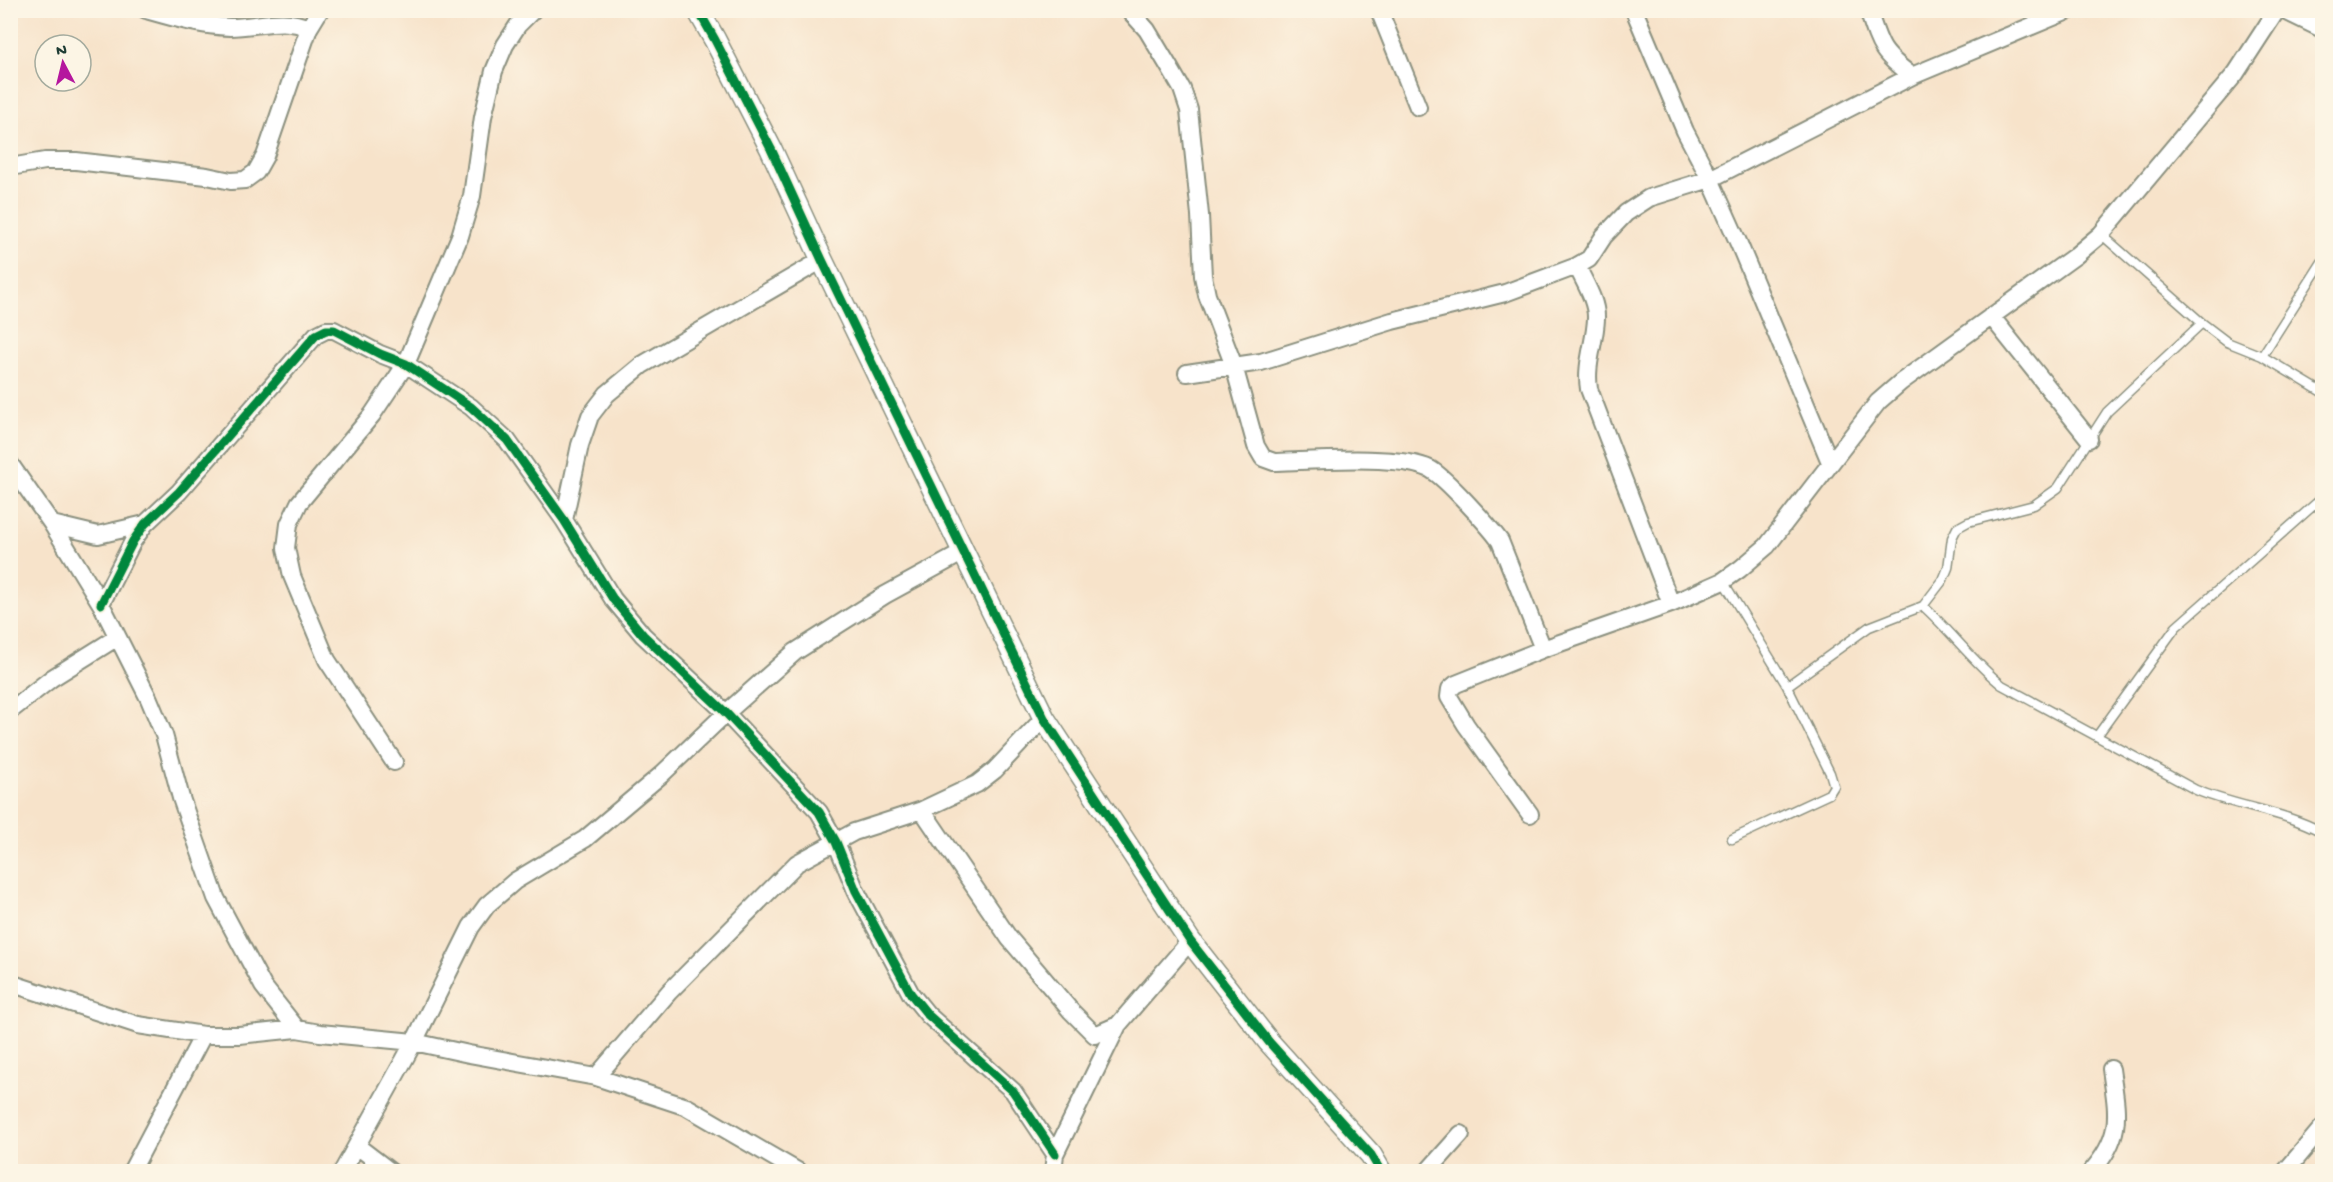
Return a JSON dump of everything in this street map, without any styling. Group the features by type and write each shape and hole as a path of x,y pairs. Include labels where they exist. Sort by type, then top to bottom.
{"street":[{"path":"146,10 196,24 231,27 286,21 298,22 309,28"},
{"path":"10,167 45,161 76,161 207,176 231,181 245,180 256,172 265,156 309,28 320,10"},
{"path":"394,762 327,660 292,576 286,548 289,524 299,502 372,415 406,364 460,236 472,196 483,117 494,71 505,45 533,10"},
{"path":"698,10 716,40 771,149 962,553 1044,718 1190,941 1269,1042 1371,1155 1381,1172"},
{"path":"1130,10 1147,30 1168,65 1182,89 1189,110 1200,215 1203,276 1207,295 1234,366 1256,446 1263,458 1274,462 1392,461 1430,469 1490,528 1500,541 1544,649"},
{"path":"1379,10 1418,107"},
{"path":"1634,10 1685,131 1710,179 1830,462"},
{"path":"1868,10 1882,50 1912,76"},
{"path":"1187,373 1261,362 1392,321 1505,293 1577,266 1589,259 1604,236 1626,213 1649,198 1710,179 1912,76 2070,10"},
{"path":"1530,814 1466,725 1449,698 1450,689 1456,684 1544,649 1671,604 1723,581 1740,569 1767,546 1878,402 1901,382 2075,256 2101,234 2236,73 2277,10"},
{"path":"2283,10 2322,28"},
{"path":"564,520 580,445 590,416 607,394 642,365 822,260"},
{"path":"1577,266 1595,308 1596,319 1587,376 1589,389 1671,604"},
{"path":"1991,316 2089,439"},
{"path":"101,604 132,541 145,524 179,492 316,335 326,330 334,330 380,354 406,364 471,407 507,440 564,520 613,598 643,634 726,713 819,812 836,842 856,891 911,994 928,1015 1013,1091 1055,1154"},
{"path":"10,464 52,524 101,604 116,638 149,699 164,735 181,798 216,898 263,986 297,1029"},
{"path":"52,524 98,534 145,524"},
{"path":"342,1172 414,1042 471,927 487,905 515,880 585,839 661,775 795,652 885,595 962,553"},
{"path":"11,710 52,678 116,638"},
{"path":"596,1077 669,992 796,863 854,832 922,810 977,784 995,770 1044,718"},
{"path":"922,810 1009,938 1071,1011 1095,1035 1118,1025"},
{"path":"1053,1172 1055,1154 1118,1025 1190,941"},
{"path":"10,983 138,1025 203,1035 239,1035 297,1029 414,1042 596,1077 687,1107 799,1172"},
{"path":"131,1172 203,1035"},
{"path":"2091,1172 2112,1140 2117,1119 2111,1069"},
{"path":"2289,1170 2322,1128"},
{"path":"1426,1172 1461,1134"},
{"path":"357,1146 391,1172"}],"lane":[{"path":"2101,234 2202,323 2227,342 2262,356 2322,392"},
{"path":"2262,356 2322,262"},
{"path":"1787,686 1869,627 1923,606 1943,580 1948,568 1952,538 1957,528 1968,522 2034,505 2058,488 2107,412 2202,323"},
{"path":"2097,736 2176,627 2322,498"},
{"path":"1723,581 1787,686 1830,773 1834,786 1829,794 1732,839"},
{"path":"1923,606 1947,627 1986,673 2002,685 2212,796 2299,821 2322,832"}],"cycle path":[{"path":"698,10 771,149 822,260 1044,718 1190,941 1269,1042 1371,1155 1381,1172"},
{"path":"101,604 133,541 145,524 179,492 316,335 326,330 334,330 380,354 406,364 471,407 507,440 564,520 613,599 643,635 726,713 819,812 836,842 856,891 911,994 928,1015 1013,1091 1055,1154"}]}
